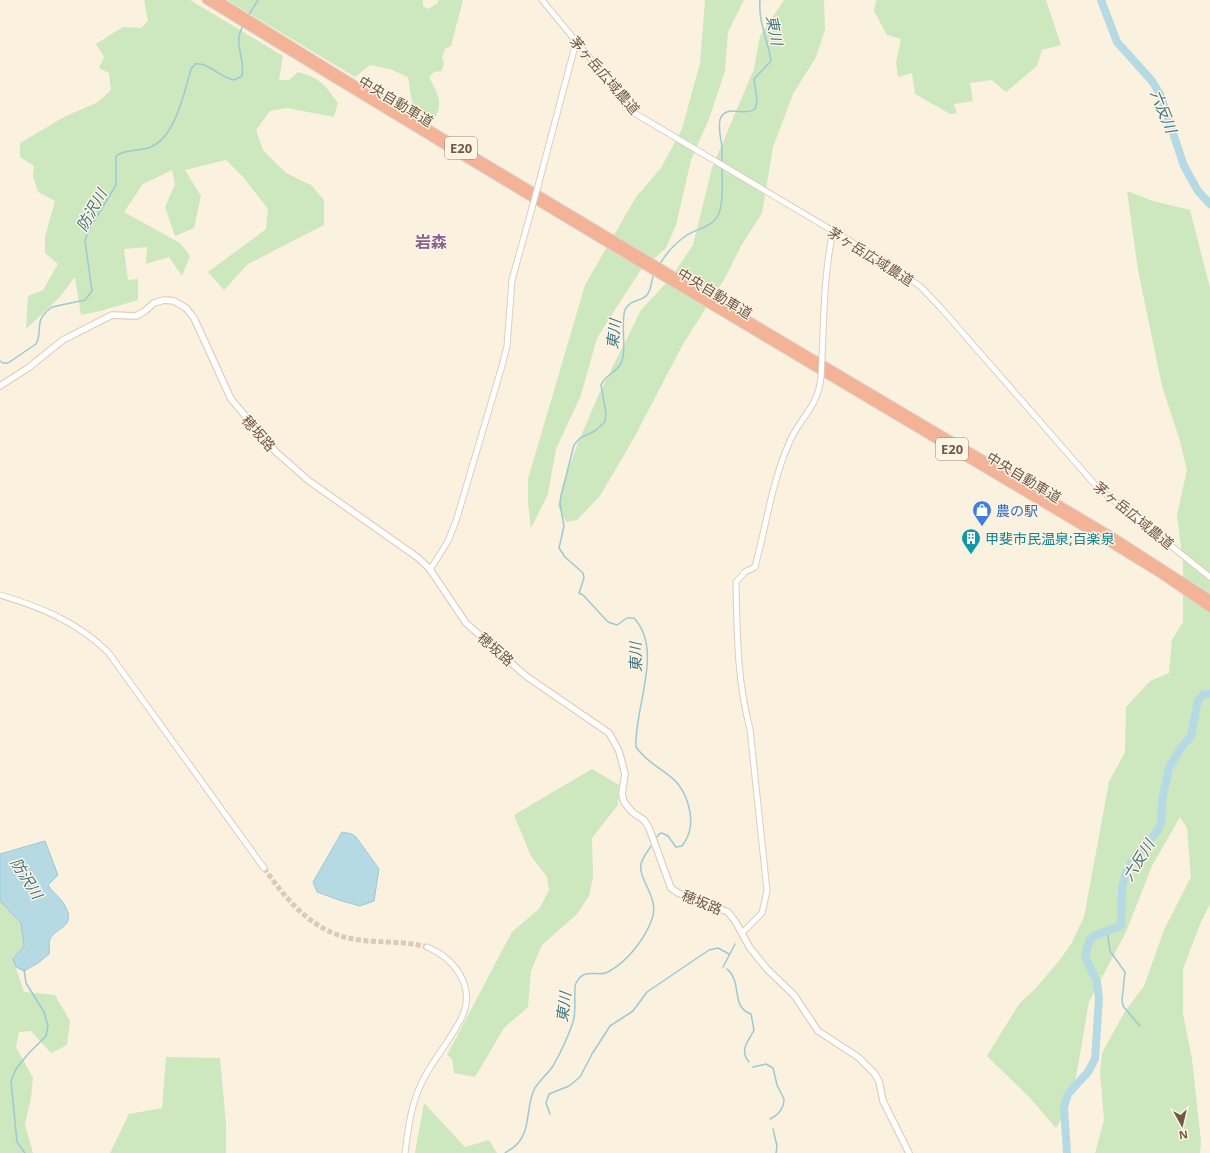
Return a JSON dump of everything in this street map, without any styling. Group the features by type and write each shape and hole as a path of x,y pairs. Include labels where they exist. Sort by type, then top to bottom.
{"highway":[{"name":"中央自動車道","path":"206,0 216,3 290,49 630,252 1105,540 1210,608"},
{"name":"中央自動車道","path":"694,292 1109,534 1210,598"}],"main road":[{"name":"穂坂路","path":"0,386 28,368 63,340 112,315 136,316 145,311 154,303 164,300 174,301 186,308 194,318 231,399 276,452 309,481 405,547 430,570 466,623 531,680 609,734 620,754 625,774 622,794 624,802 632,812 644,820 655,842 667,881 672,888 678,893 725,910 732,916 750,948 767,970 794,995 818,1031 858,1057 874,1073 880,1081 883,1101 909,1153"}],"street":[{"name":"茅ヶ岳広域農道","path":"542,0 636,114 682,143 833,231 900,272 920,287 940,307 1097,487 1210,577"},
{"path":"430,570 448,541 456,521 502,366 507,346 512,280 576,42"},
{"path":"742,933 762,913 767,891 750,729 744,709 737,650 736,582 745,572 755,567 778,475 789,443 815,401 820,390 824,302 828,254 833,231"},
{"path":"0,595 60,616 84,631 108,652 264,868"},
{"path":"405,1153 407,1131 416,1096 434,1060 463,1016 465,1002 464,986 454,965 447,957 427,947"}],"green space":[{"path":"144,0 190,0 283,56 279,80 289,80 298,72 306,74 317,80 329,91 338,103 334,117 287,108 270,111 256,130 263,150 286,173 311,185 324,200 324,225 248,264 224,290 208,272 266,229 268,209 243,177 226,160 185,170 201,196 194,228 175,236 165,207 175,184 172,170 143,184 124,212 180,243 190,256 182,276 169,257 146,264 147,247 124,249 128,280 138,279 138,300 81,315 75,277 58,299 26,329 28,296 43,290 58,264 45,253 45,237 55,201 38,192 33,176 34,166 20,157 20,143 66,116 98,102 111,90 109,73 99,68 104,57 96,44 123,27 141,28 148,21"},
{"path":"227,0 423,0 423,6 428,9 438,3 438,0 463,0 451,46 445,49 442,58 444,63 442,71 434,72 429,77 437,93 439,109 437,115 433,121 413,109 408,77 390,69 370,65 355,77"},
{"path":"705,0 744,0 728,32 725,71 709,119 691,160 676,225 666,248 640,271 597,338 581,395 556,449 548,494 531,528 528,503 528,479 585,285 636,197 661,168 682,129 700,63"},
{"path":"784,0 824,0 825,30 816,57 793,94 773,147 762,213 741,246 725,278 683,344 635,436 600,496 577,520 566,522 558,506 563,484 578,443 599,394 641,310 670,279 693,245 712,168 754,69 760,36"},
{"path":"1046,0 1061,45 1042,50 1037,66 1006,92 992,80 970,83 973,101 954,104 957,113 950,114 915,94 912,73 898,77 896,63 901,39 887,35 874,11 876,1"},
{"path":"1127,191 1153,201 1190,210 1210,288 1210,904 1200,924 1183,969 1183,1014 1192,1059 1201,1142 1200,1153 1095,1153 1104,1120 1100,1072 1102,1053 1124,1013 1144,986 1164,930 1191,877 1187,828 1180,817 1152,866 1126,932 1089,1002 1076,1077 1066,1111 1056,1128 1030,1098 987,1056 1019,1004 1036,988 1071,944 1084,917 1109,782 1125,752 1126,707 1150,681 1169,673 1172,640 1183,622 1183,564 1177,515 1187,470 1180,441 1162,386 1138,270"},
{"path":"592,769 619,785 618,805 592,838 593,877 589,896 577,914 542,945 531,971 528,1007 504,1028 475,1077 454,1073 452,1059 447,1055 512,932 539,909 549,890 547,877 531,856 514,815"},
{"path":"0,901 21,923 24,946 13,959 24,992 55,995 70,1021 67,1045 51,1053 31,1031 19,1032 16,1047 33,1078 31,1098 25,1124 33,1153 0,1153"},
{"path":"166,1057 220,1058 226,1123 226,1153 110,1153 129,1114 162,1108"},
{"path":"424,1103 465,1147 489,1140 497,1153 415,1153"}],"water":[{"path":"342,832 352,834 356,837 379,869 374,901 360,906 317,892 313,882"},
{"path":"45,841 58,875 48,885 64,904 69,917 64,926 50,939 49,954 38,963 24,971 16,967 13,959 24,946 21,923 0,901 0,854"}],"waterway":[{"name":"防沢川","path":"248,16 258,0"},
{"name":"東川","path":"722,164 719,124 720,119 727,112 748,112 755,109 757,101 754,79 771,61 760,16 760,0"},
{"name":"六反川","path":"1101,0 1117,42 1152,81 1160,94 1184,166 1198,191 1210,204"},
{"name":"防沢川","path":"0,361 3,363 8,363 36,344 39,334 40,321 46,312 52,307 85,300 92,291 85,241 88,231 116,185 116,156 127,151 148,148 165,136 172,126 191,69 195,64 205,65 229,79 234,80 242,76 243,69 239,39 243,26"},
{"name":"東川","path":"660,264 676,244 683,238 705,227 717,218 722,203 722,168"},
{"name":"東川","path":"654,274 650,290 647,295 627,306 625,310 623,322 624,346 622,360 618,368 605,379 601,385 606,413 605,422 595,431 580,438 574,445 561,496 560,504 564,526 559,548 565,557 583,573 584,578 579,593 583,595 608,622 617,625 627,618 634,618 643,631 647,646 646,680 639,715 636,747 652,763 675,780 686,798 691,817 690,830 682,846 676,847 668,836 662,833 659,834 655,840"},
{"name":"六反川","path":"1067,1153 1064,1107 1068,1094 1088,1072 1095,1059 1099,999 1097,982 1085,956 1090,939 1098,934 1121,926 1122,888 1125,876 1130,865 1158,830 1161,823 1162,801 1169,768 1180,749 1191,736 1198,700 1204,694 1210,694"},
{"name":"東川","path":"505,1153 514,1147 521,1138 526,1125 534,1090 538,1083 553,1066 567,1039 574,1017 576,983 583,975 591,973 600,974 615,968 640,942 649,927 654,911 651,897 641,870 641,864 653,843"},
{"path":"1107,930 1110,951 1125,972 1122,1000 1123,1006 1140,1026"},
{"path":"723,967 735,944"},
{"path":"550,1114 546,1103 549,1094 569,1086 580,1077 592,1054 610,1026 633,1011 647,992 709,950 718,948 729,954"},
{"name":"防沢川","path":"24,969 26,983 44,1012 48,1026 46,1036 28,1054 16,1069 11,1081 17,1142 25,1153"},
{"path":"727,969 732,974 735,981 738,1000 741,1006 745,1011 751,1014 754,1030 747,1042 745,1050 746,1058 749,1062"},
{"path":"753,1067 766,1064 773,1068 777,1085 784,1099 780,1111 770,1119"},
{"path":"773,1129 777,1146 776,1153"}],"tunnel":[{"path":"264,868 283,893 304,915 329,931 344,937 360,940 410,944 427,947"}],"place":[{"name":"農の駅","path":"982,527"},
{"name":"甲斐市民温泉;百楽泉","path":"971,555"}],"district":[{"name":"岩森","path":"431,242"}]}
